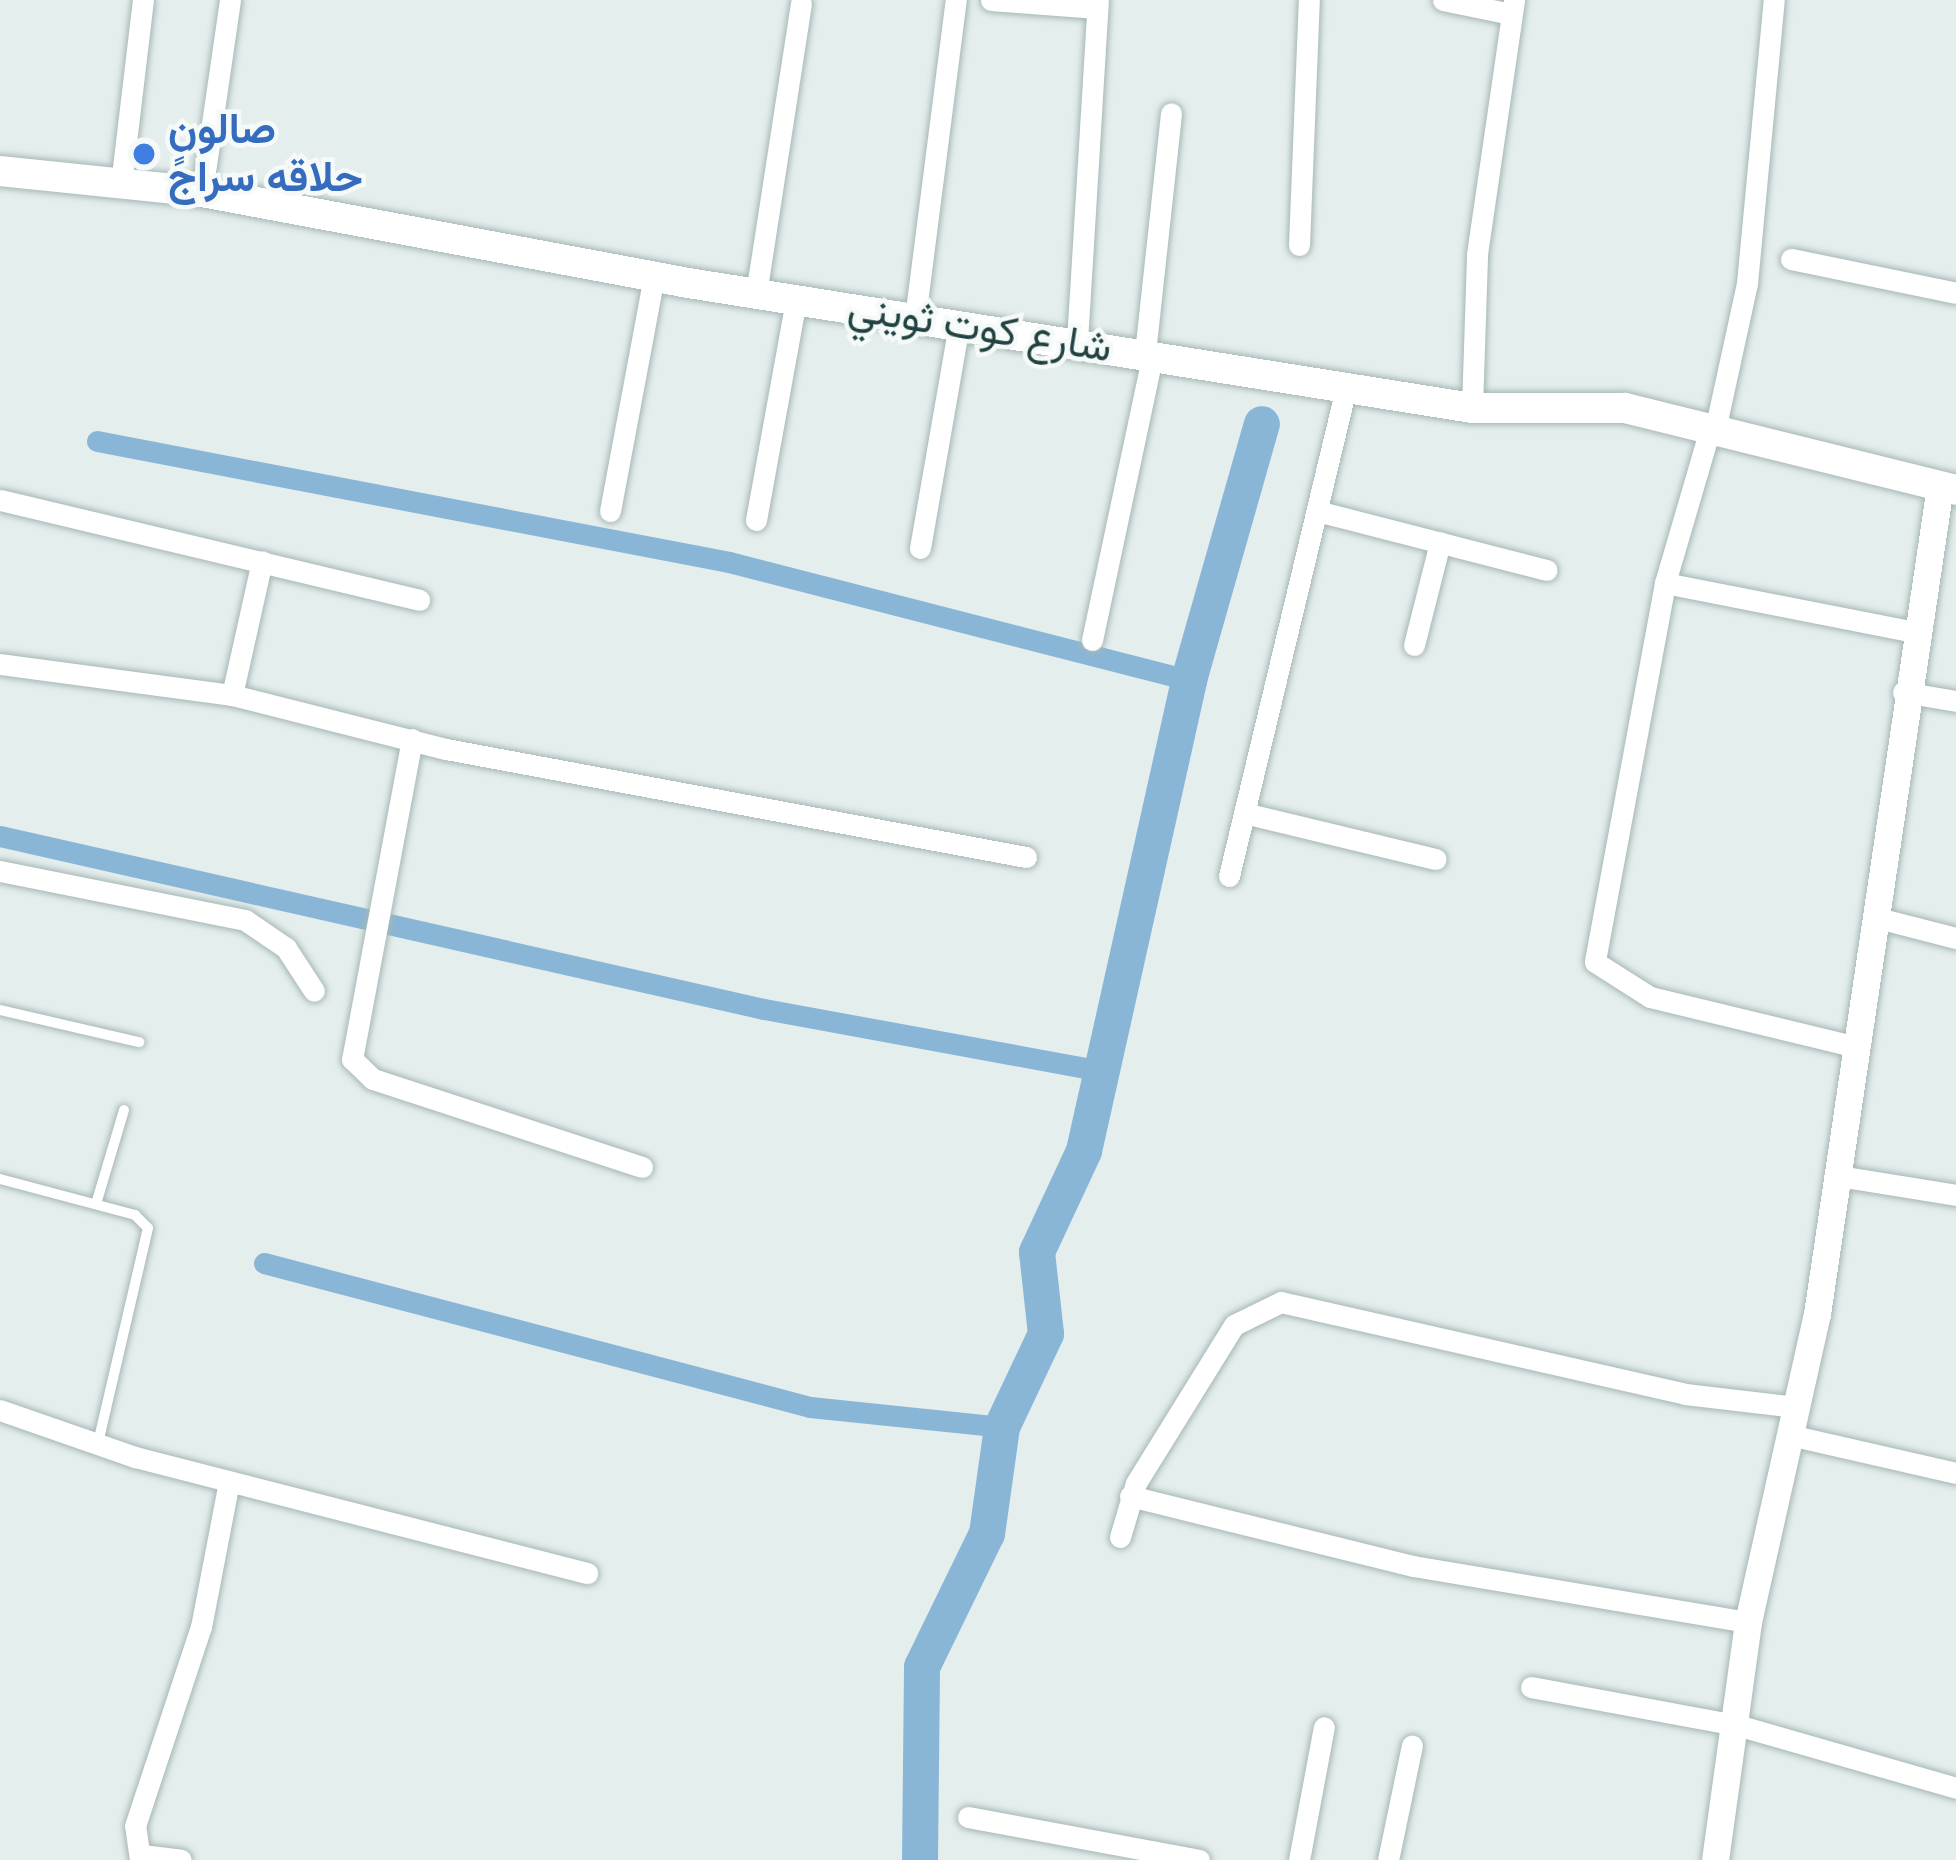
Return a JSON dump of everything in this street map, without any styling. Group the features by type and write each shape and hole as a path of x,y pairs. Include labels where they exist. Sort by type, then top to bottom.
{"main road":[{"name":"شارع كوت ثويني","path":"0,171 202,192 654,278 1149,353 1472,408 1625,408 1948,488"}],"street":[{"path":"121,184 143,0"},
{"path":"202,192 230,0"},
{"path":"916,318 956,0"},
{"path":"991,0 1097,4 1077,342"},
{"path":"1299,245 1309,0"},
{"path":"1443,0 1513,7 1477,254 1472,408"},
{"path":"1774,0 1748,283 1713,430 1665,583 1595,962 1650,997 1857,1046"},
{"path":"756,294 801,3"},
{"path":"1092,640 1149,353 1171,113"},
{"path":"1790,259 1956,293"},
{"path":"610,511 654,278"},
{"path":"756,520 796,300"},
{"path":"920,548 959,324"},
{"path":"1229,876 1346,388"},
{"path":"1715,1860 1748,1622 1796,1407 1839,1176 1904,692 1948,488"},
{"path":"0,500 419,600"},
{"path":"1317,511 1547,570"},
{"path":"1414,645 1440,542"},
{"path":"232,695 262,561"},
{"path":"1665,583 1915,632"},
{"path":"0,664 232,695 412,739 1026,857"},
{"path":"1904,692 1956,701"},
{"path":"412,739 352,1059 373,1079 643,1167"},
{"path":"1244,813 1436,859"},
{"path":"0,871 245,920 268,930 314,991"},
{"path":"1874,917 1956,938"},
{"path":"1839,1176 1956,1195"},
{"path":"1120,1538 1130,1496 1234,1324 1281,1302 1685,1394 1796,1407"},
{"path":"0,1410 98,1446 587,1573"},
{"path":"1790,1435 1956,1473"},
{"path":"181,1860 141,1858 134,1826 201,1627 229,1482"},
{"path":"1130,1496 1413,1566 1748,1622"},
{"path":"1531,1687 1737,1725 1956,1788"},
{"path":"1299,1860 1324,1727"},
{"path":"1388,1860 1412,1745"},
{"path":"968,1817 1199,1860"}],"lane":[{"path":"0,1010 139,1042"},
{"path":"96,1204 124,1110"},
{"path":"0,1179 96,1204 148,1228 98,1446"}],"waterway":[{"path":"920,1860 922,1667 987,1534 1002,1427 1046,1334 1037,1252 1084,1151 1189,680 1262,424"},
{"path":"97,441 729,562 1189,680"},
{"path":"0,836 764,1009 1102,1071"},
{"path":"264,1263 810,1407 1002,1427"}],"place":[{"name":"صالون حلاقه سراجً","path":"144,154"}]}
